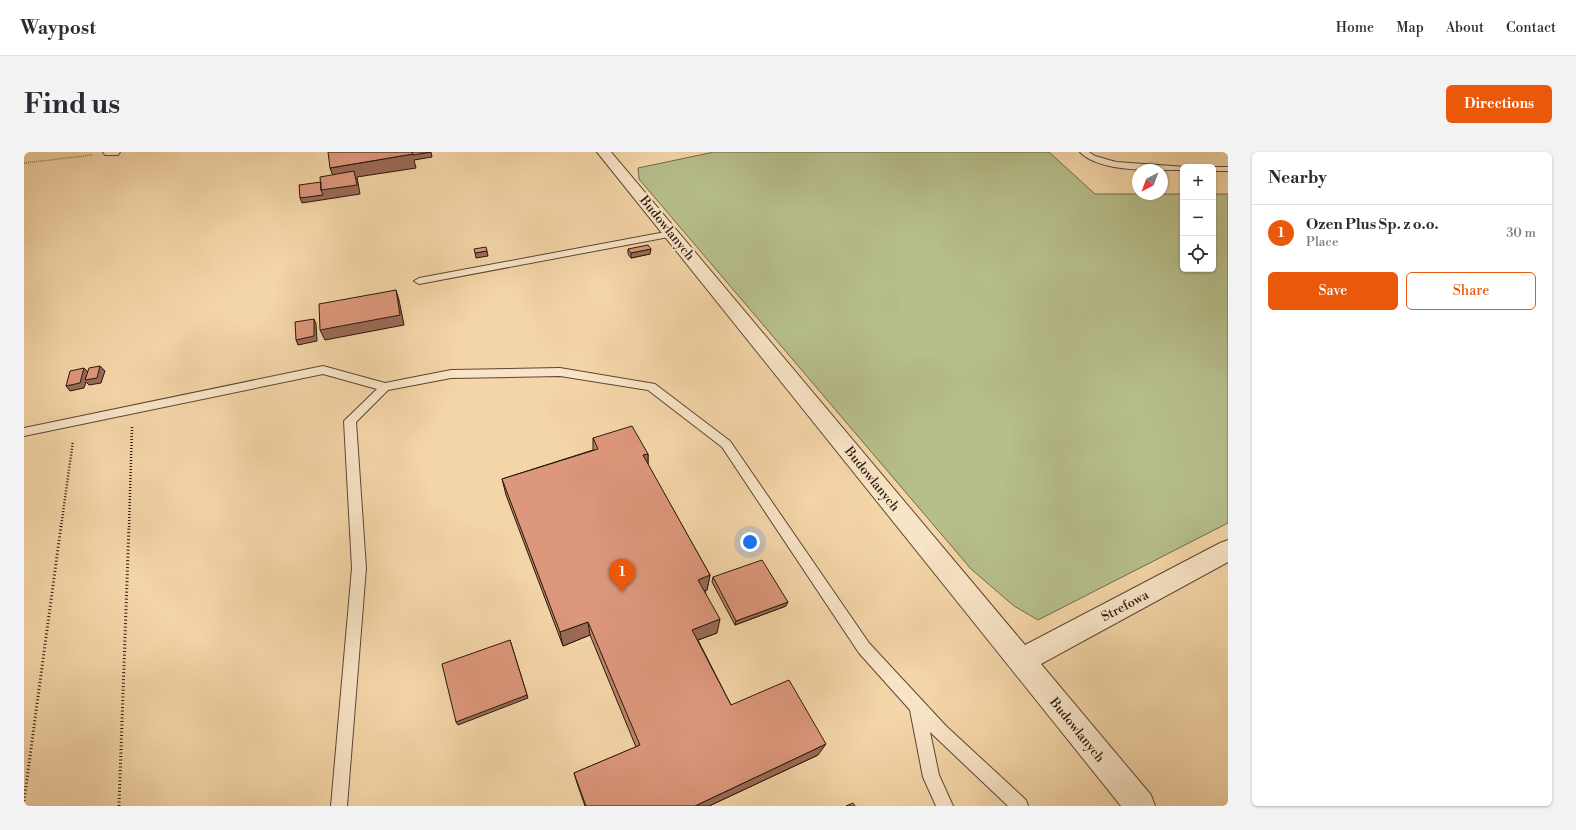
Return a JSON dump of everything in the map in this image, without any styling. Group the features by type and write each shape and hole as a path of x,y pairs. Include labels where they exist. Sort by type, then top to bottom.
{"street":[{"name":"Budowlanych","path":"604,152 1140,806"},
{"name":"Strefowa","path":"1021,661 1228,550"}],"lane":[{"path":"1084,152 1090,158 1132,167 1180,168"},
{"path":"1216,169 1228,169"},
{"path":"419,281 671,234"},
{"path":"24,432 323,370 386,387 451,374 560,372 651,387 726,444 864,648 940,732 1020,806"},
{"path":"339,806 359,568 350,421 386,387"},
{"path":"916,705 931,777 944,806"}],"path":[{"path":"24,163 110,152"},
{"path":"119,806 132,410"},
{"path":"24,801 76,421"}],"green space":[{"path":"714,152 1049,152 1095,194 1132,194 1132,200 1168,200 1168,194 1180,194 1180,272 1216,272 1216,194 1228,194 1228,523 1038,620 1014,606 971,569 639,179 638,168"}],"building":[{"path":"328,152 412,152 413,154 330,168"},
{"path":"412,152 431,152 413,155"},
{"path":"354,171 357,185 321,190 320,177"},
{"path":"321,182 321,190 323,195 300,198 299,185"},
{"path":"648,245 651,249 631,253 628,249"},
{"path":"486,247 487,251 475,253 474,249"},
{"path":"396,290 400,315 320,330 319,304"},
{"path":"314,319 314,336 296,340 295,322"},
{"path":"100,366 97,378 85,380 89,368"},
{"path":"84,368 80,383 66,386 70,371"},
{"path":"632,426 648,454 643,455 710,575 698,580 720,619 692,630 731,705 789,680 826,744 695,806 586,806 574,773 640,745 588,622 560,632 502,479 598,449 593,438"},
{"path":"762,560 788,602 736,621 713,577"},
{"path":"510,640 527,695 456,722 442,664"},
{"path":"853,803 855,806 846,806"}],"place":[{"name":"Ozen Plus Sp. z o.o.","path":"622,592"}]}
